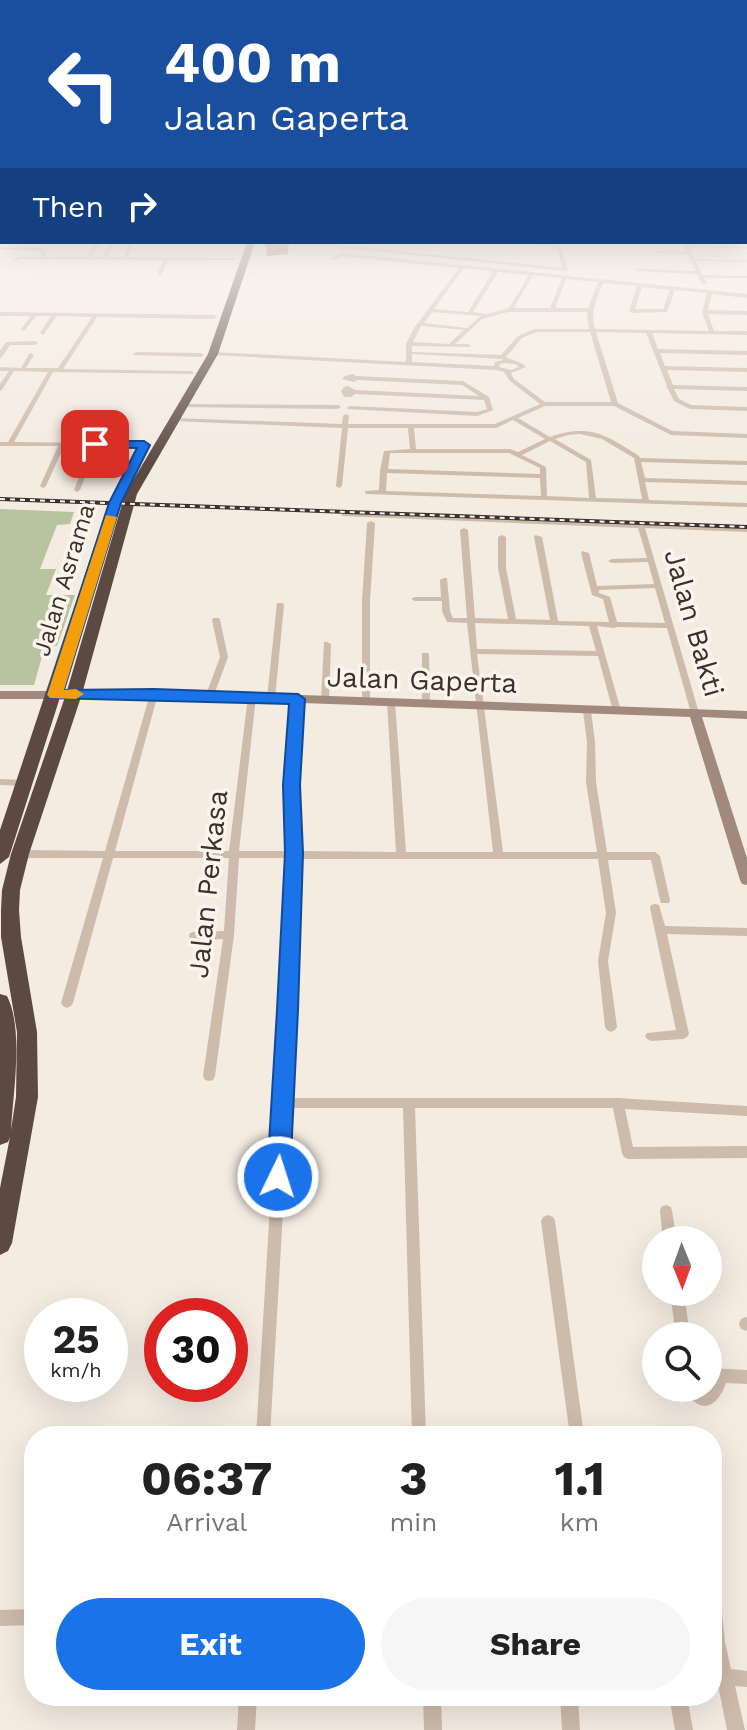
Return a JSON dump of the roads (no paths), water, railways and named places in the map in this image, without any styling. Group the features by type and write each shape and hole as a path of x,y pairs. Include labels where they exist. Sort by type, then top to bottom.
{"highway":[{"name":"Jalan Asrama","path":"0,1243 27,1097 27,1032 11,937 11,890 5,855 25,783 64,695 115,503 144,445 189,402 191,373 201,355 219,302"},
{"name":"Jalan Asrama","path":"5,855 64,695 131,494 180,421 214,352 231,302"},
{"path":"0,1002 5,1036 0,1135"}],"street":[{"path":"409,362 409,344 438,302"},
{"path":"469,314 477,302"},
{"path":"511,309 515,302"},
{"path":"552,309 555,302"},
{"path":"593,302 590,310 591,330 615,404"},
{"path":"635,302 632,311 665,311 668,302"},
{"path":"708,302 705,312 712,332"},
{"path":"432,310 485,315 511,309 590,310"},
{"path":"705,312 747,313"},
{"path":"0,314 214,317"},
{"path":"24,329 34,315"},
{"path":"43,333 55,315"},
{"path":"10,444 55,371 96,315"},
{"path":"451,345 485,315"},
{"path":"421,324 466,329"},
{"path":"496,367 520,337 532,331 747,333"},
{"path":"648,331 676,400 690,407 747,409"},
{"path":"0,356 8,343 35,343"},
{"path":"409,344 468,346"},
{"path":"655,351 747,353"},
{"path":"214,352 409,362"},
{"path":"276,357 496,367 507,372 516,372 523,367 505,359 414,353"},
{"path":"136,354 201,355"},
{"path":"22,370 31,355"},
{"path":"352,370 355,361"},
{"path":"662,368 747,370"},
{"path":"0,369 191,373"},
{"path":"0,389 12,370"},
{"path":"507,372 512,380 544,404"},
{"path":"189,402 230,406 348,406 482,414 490,410 487,398 463,383 352,379 348,406"},
{"path":"669,387 747,389"},
{"path":"350,392 487,398"},
{"path":"180,421 496,426 544,404 615,404 671,433 747,436"},
{"path":"339,486 346,416"},
{"path":"515,419 589,461 593,499"},
{"path":"114,444 124,420"},
{"path":"411,426 413,451"},
{"path":"521,453 571,431 596,433 637,460 747,463"},
{"path":"0,444 144,445"},
{"path":"43,486 62,444"},
{"path":"77,490 95,444"},
{"path":"382,492 387,451 510,451 521,453 543,468 544,498"},
{"path":"637,460 646,502"},
{"path":"383,471 541,476"},
{"path":"641,480 747,483"},
{"path":"367,492 747,505"},
{"path":"344,515 641,526"},
{"path":"366,701 366,601 371,523"},
{"name":"Jalan Bakti","path":"747,530 641,526 695,713 740,838 747,880"},
{"path":"464,530 473,651 498,853"},
{"path":"502,537 502,568 513,622"},
{"path":"538,537 555,624"},
{"path":"585,553 596,596 606,597 614,626"},
{"path":"612,561 650,560"},
{"path":"444,580 449,619 670,626"},
{"path":"594,588 659,586"},
{"path":"415,599 445,599"},
{"path":"271,698 280,605"},
{"path":"201,695 224,657 216,620"},
{"path":"593,625 617,711"},
{"path":"325,700 327,644"},
{"path":"473,651 601,654"},
{"path":"425,655 426,703"},
{"path":"67,1003 110,854 130,770 154,694"},
{"name":"Jalan Gaperta","path":"0,695 201,695 747,715"},
{"name":"Jalan Perkasa","path":"209,1076 229,935 234,853 252,697"},
{"path":"264,1426 283,1103 294,853 292,785 298,699"},
{"path":"391,702 401,854"},
{"path":"587,711 591,782 611,913 603,961 611,1027"},
{"path":"0,782 25,783"},
{"path":"5,855 498,853 657,856 665,900"},
{"path":"651,1036 683,1034 655,908"},
{"path":"661,930 747,932"},
{"path":"194,936 229,935"},
{"path":"283,1103 618,1103 747,1111"},
{"path":"618,1103 628,1153 747,1152"},
{"path":"409,1105 419,1426"},
{"path":"666,1211 668,1226"},
{"path":"548,1221 576,1426"},
{"path":"722,1375 747,1377"},
{"path":"0,1618 24,1617"},
{"path":"722,1676 747,1679"},
{"path":"722,1688 736,1730"},
{"path":"246,1730 247,1706"},
{"path":"432,1706 433,1730"},
{"path":"570,1706 571,1730"},
{"path":"680,1706 684,1730"}],"railway":[{"path":"0,499 747,527"}]}
